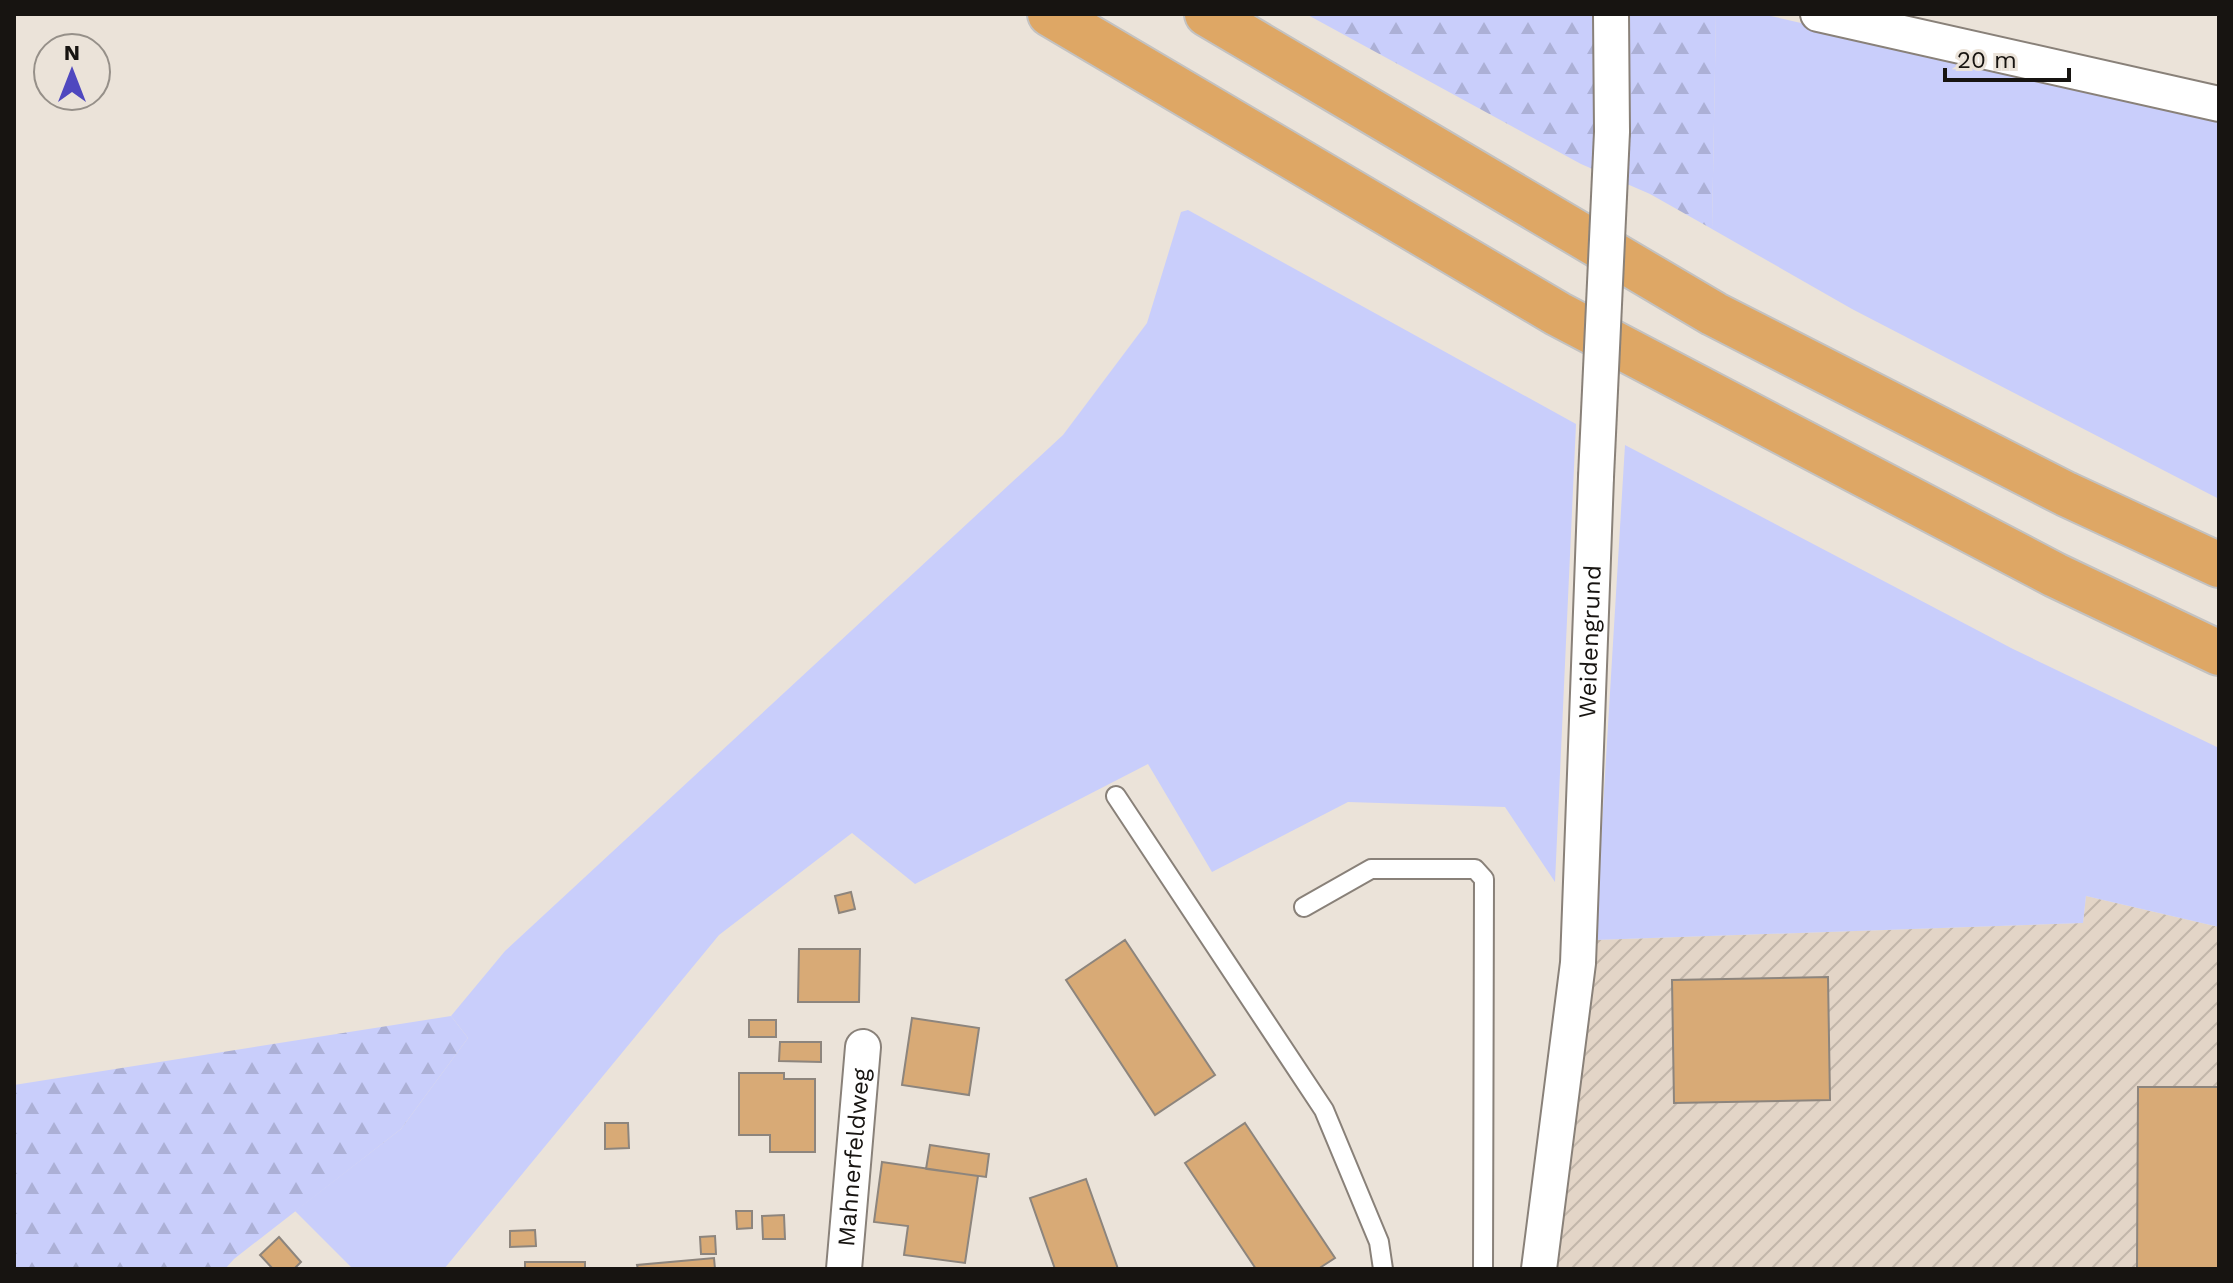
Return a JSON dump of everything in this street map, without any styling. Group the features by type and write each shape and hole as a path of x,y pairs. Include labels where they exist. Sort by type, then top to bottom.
{"highway":[{"path":"1050,14 1558,314 2055,575 2219,653"},
{"path":"1207,14 1714,314 2066,494 2219,565"}],"street":[{"name":"Weidengrund","path":"1539,1269 1578,963 1612,132 1611,14"},
{"path":"1818,14 2219,104"},
{"name":"Mahnerfeldweg","path":"844,1269 863,1047"}],"lane":[{"path":"1116,796 1324,1110 1379,1242 1383,1269"},
{"path":"1304,907 1371,869 1475,869 1484,879 1483,1269"}],"shaded area":[{"path":"2086,896 2219,927 2219,1269 1556,1269 1595,940 2083,923"}],"green space":[{"path":"1306,14 1716,14 1712,229 1650,194 1581,164"},
{"path":"1716,14 1762,14 2219,118 2219,499 1852,309 1712,229"},
{"path":"1188,210 1576,424 1555,882 1505,807 1348,802 1212,872 1148,764 915,884 852,833 719,935 444,1269 353,1269 295,1211 401,1129 468,1038 451,1016 505,951 1063,435 1147,323 1181,212"},
{"path":"1625,445 2013,649 2219,748 2219,927 2086,896 2083,923 1595,940"},
{"path":"451,1016 468,1038 401,1129 225,1269 14,1269 14,1085"}],"building":[{"path":"851,892 855,909 839,913 835,896"},
{"path":"1125,940 1215,1075 1155,1115 1066,980"},
{"path":"799,949 860,949 859,1002 798,1002"},
{"path":"1828,977 1830,1100 1674,1103 1672,980"},
{"path":"912,1018 979,1028 969,1095 902,1085"},
{"path":"749,1020 776,1020 776,1037 749,1037"},
{"path":"780,1042 821,1042 821,1062 779,1061"},
{"path":"739,1073 784,1073 784,1079 815,1079 815,1152 770,1152 770,1135 739,1135"},
{"path":"2138,1087 2219,1087 2219,1269 2137,1269"},
{"path":"605,1123 628,1123 629,1148 605,1149"},
{"path":"1245,1123 1335,1258 1318,1269 1256,1269 1185,1163"},
{"path":"930,1145 989,1154 986,1177 926,1169"},
{"path":"882,1162 978,1176 965,1263 904,1255 908,1226 874,1222"},
{"path":"1086,1179 1118,1269 1055,1269 1030,1198"},
{"path":"736,1211 752,1211 752,1228 737,1229"},
{"path":"784,1215 785,1239 763,1239 762,1216"},
{"path":"535,1230 536,1246 510,1247 510,1231"},
{"path":"715,1236 716,1254 701,1254 700,1237"},
{"path":"279,1237 301,1262 294,1269 273,1269 260,1255"},
{"path":"714,1258 715,1269 638,1269 637,1265"},
{"path":"525,1262 585,1262 585,1269 525,1269"}]}
